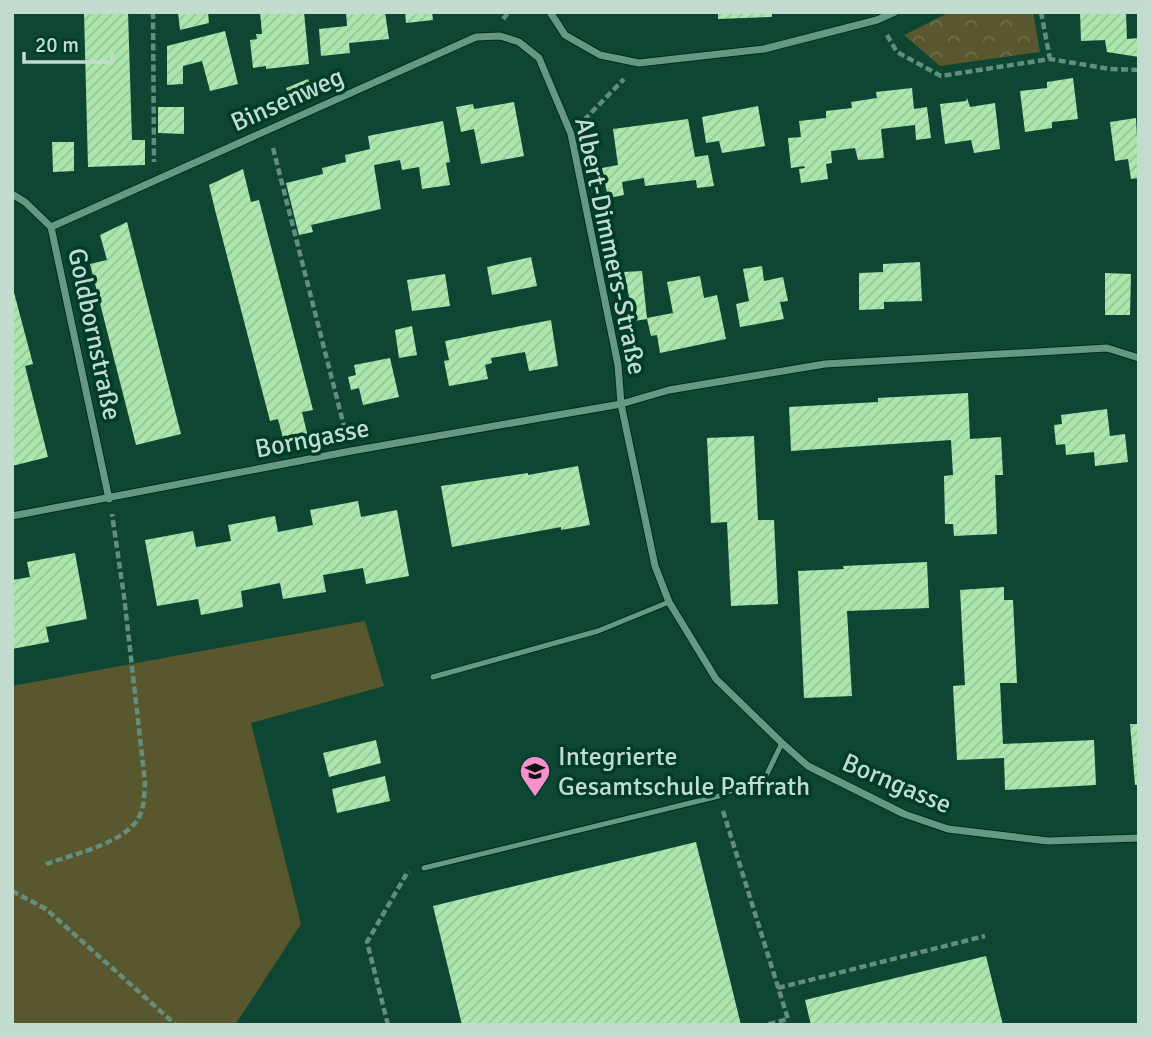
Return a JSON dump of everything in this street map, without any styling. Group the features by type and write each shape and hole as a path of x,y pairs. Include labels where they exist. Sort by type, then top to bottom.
{"street":[{"path":"550,12 565,35 600,55 639,64 764,49 877,20 895,12"},
{"name":"Binsenweg","path":"51,227 476,37 500,36 519,42 539,58"},
{"name":"Albert-Dimmers-Straße","path":"539,58 571,134 618,365 621,404"},
{"name":"Goldbornstraße","path":"12,194 25,202 51,227 109,499"},
{"name":"Borngasse","path":"12,516 621,404 669,390 825,364 1107,348 1139,358"},
{"name":"Borngasse","path":"621,404 655,566 669,602 716,679 808,766 904,814 948,829 1048,841 1139,838"}],"lane":[{"path":"433,677 598,631 669,602"},
{"path":"424,868 719,796 766,775 782,743"}],"path":[{"path":"153,12 154,180"},
{"path":"1041,12 1050,59"},
{"path":"877,20 897,52 941,76 1050,59 1110,69 1139,70"},
{"path":"571,134 639,64"},
{"path":"269,130 351,452"},
{"path":"46,864 108,842 131,829 140,816 144,803 145,782 124,596 109,499"},
{"path":"719,796 789,1022 766,1025"},
{"path":"388,1025 367,942 407,873 424,868"},
{"path":"12,891 46,909 176,1025"},
{"path":"778,988 985,936"}],"green space":[{"path":"950,12 1033,12 1040,52 940,66 904,35"},
{"path":"365,621 384,686 251,723 301,924 235,1025 12,1025 12,686"}],"building":[{"path":"84,12 128,12 132,140 145,140 145,165 88,167"},
{"path":"178,12 208,12 209,23 180,30"},
{"path":"260,12 304,12 309,64 253,68 250,40 257,39 256,34 262,34"},
{"path":"346,12 385,12 389,39 349,43 350,53 321,56 319,29 347,26"},
{"path":"405,12 432,12 433,20 406,23"},
{"path":"718,12 772,12 772,17 718,19"},
{"path":"1080,12 1126,12 1127,39 1139,38 1139,57 1107,52 1105,40 1081,41"},
{"path":"225,31 238,84 210,91 202,61 183,66 183,84 167,85 167,46"},
{"path":"1073,78 1078,119 1052,122 1052,128 1025,132 1020,91 1047,88 1047,82"},
{"path":"308,79 314,94 292,103 286,88"},
{"path":"912,88 914,109 927,107 931,138 916,140 915,125 881,129 884,158 858,160 855,148 831,151 832,163 826,164 828,179 801,183 799,169 805,168 791,168 788,138 801,137 799,121 826,118 826,111 852,108 851,102 877,98 876,92"},
{"path":"967,98 970,107 995,103 1000,149 974,153 971,140 945,144 940,104 966,101"},
{"path":"514,102 524,156 481,164 474,129 461,132 456,107 473,104 474,109"},
{"path":"758,106 765,146 722,153 719,141 706,143 702,117"},
{"path":"158,107 184,107 184,134 158,133"},
{"path":"1136,118 1139,178 1131,179 1128,159 1115,161 1110,122"},
{"path":"688,119 695,157 708,155 714,186 697,188 696,180 645,186 644,178 622,182 624,195 608,198 602,168 618,165 613,129"},
{"path":"443,121 450,162 446,163 450,185 422,189 419,167 402,170 400,160 374,165 381,209 311,225 313,232 299,235 286,183 323,174 322,168 346,162 345,155 370,149 368,136"},
{"path":"52,142 74,142 74,171 53,172"},
{"path":"243,169 251,202 259,200 313,410 302,412 308,437 284,442 278,419 270,421 209,185"},
{"path":"127,222 181,434 136,445 90,264 107,260 100,235"},
{"path":"531,257 537,286 492,295 487,267"},
{"path":"920,262 922,301 884,302 884,309 859,310 859,273 883,272 883,264"},
{"path":"762,266 764,281 783,277 788,301 780,302 784,319 740,327 736,304 749,301 743,269"},
{"path":"642,271 647,318 673,313 667,282 700,276 704,298 717,295 726,339 660,353 657,335 651,336 647,319 634,321 624,272"},
{"path":"1105,273 1131,274 1130,315 1105,315"},
{"path":"445,274 450,306 412,311 407,280"},
{"path":"12,285 33,364 25,366 48,457 12,466"},
{"path":"551,320 558,366 529,371 525,352 491,358 492,363 485,365 488,379 449,386 444,361 449,360 445,341"},
{"path":"412,326 417,355 399,358 395,330"},
{"path":"390,358 399,397 363,405 359,388 351,390 348,377 356,375 354,365"},
{"path":"968,393 970,439 1001,437 1003,475 995,475 997,534 954,536 953,524 945,524 944,476 953,475 951,440 791,451 789,407"},
{"path":"1107,409 1110,436 1125,434 1128,462 1095,466 1094,452 1066,455 1065,444 1056,445 1054,425 1062,424 1061,415"},
{"path":"754,436 758,520 774,520 778,604 731,606 727,522 711,523 707,438"},
{"path":"578,466 590,525 561,530 561,527 452,547 441,486"},
{"path":"358,501 361,517 397,510 409,576 366,584 363,568 323,575 326,592 283,599 280,583 241,591 243,607 201,615 198,599 157,606 145,540 193,531 196,547 231,541 228,525 275,516 278,532 313,525 310,510"},
{"path":"75,553 87,619 46,627 49,642 12,649 12,580 30,577 27,562"},
{"path":"927,562 929,608 847,611 852,696 804,698 798,571"},
{"path":"1004,587 1004,600 1013,600 1017,683 1000,683 1003,744 1094,740 1096,785 1005,790 1004,758 957,760 953,686 965,685 960,590"},
{"path":"1130,724 1139,724 1139,785 1135,785"},
{"path":"376,740 381,763 329,777 323,753"},
{"path":"385,776 390,801 337,813 332,789"},
{"path":"696,842 741,1025 462,1025 433,906"},
{"path":"986,956 1003,1025 811,1025 805,1000"}],"place":[{"name":"Integrierte Gesamtschule Paffrath","path":"535,798"}]}
